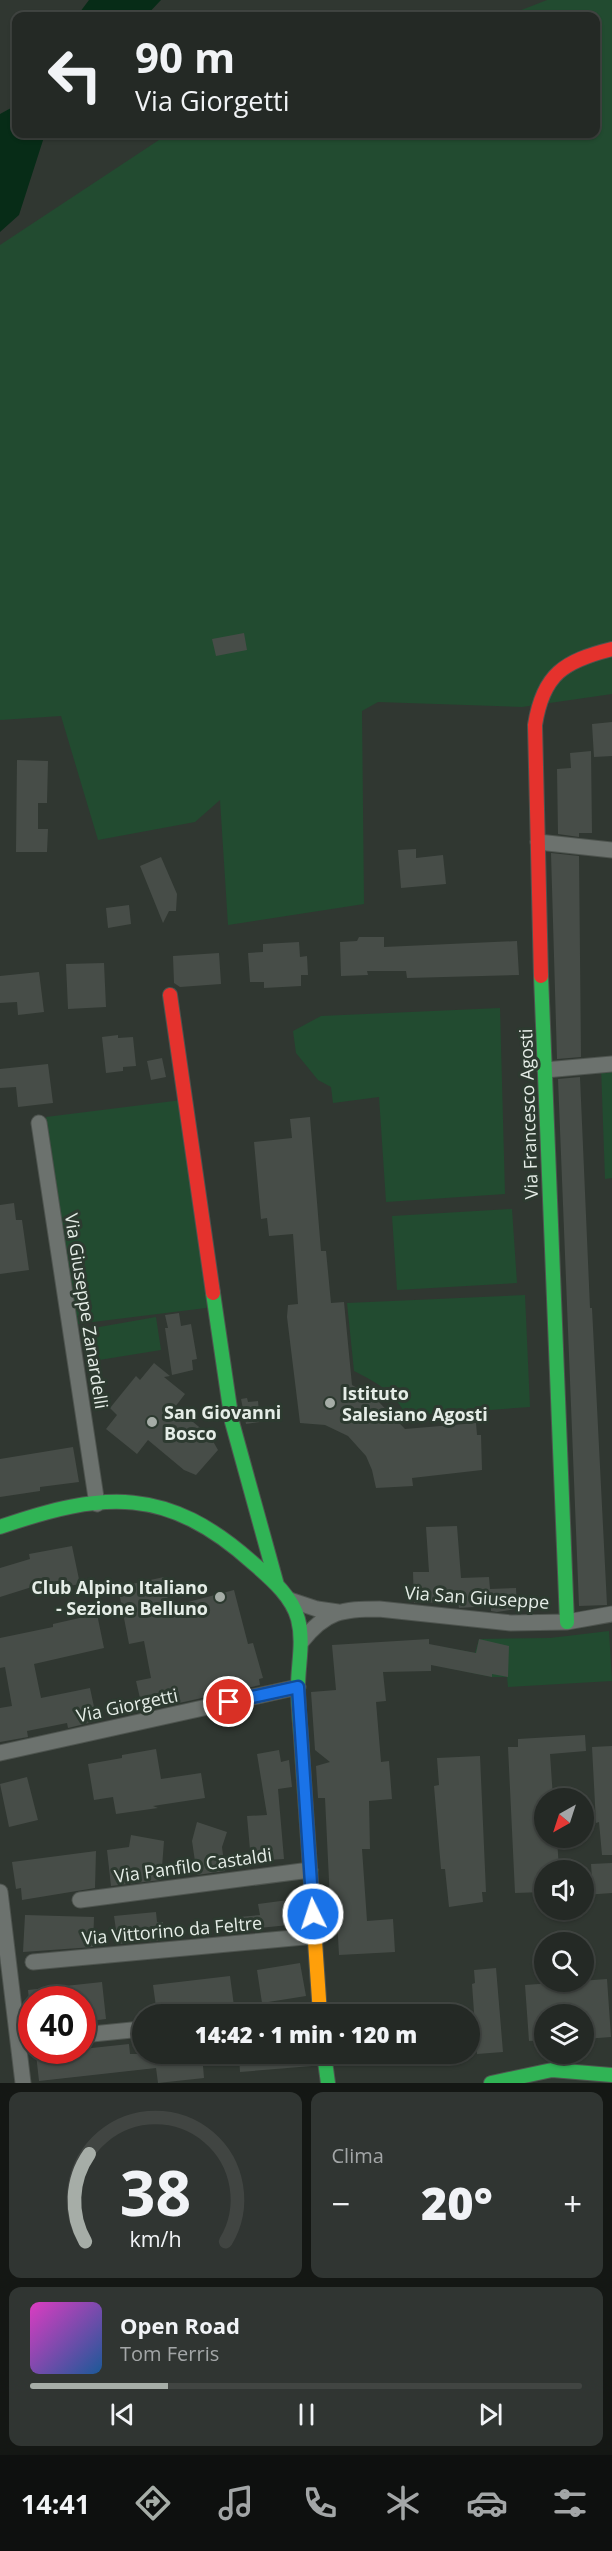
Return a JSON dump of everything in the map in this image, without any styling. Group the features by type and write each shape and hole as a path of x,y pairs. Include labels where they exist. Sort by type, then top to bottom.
{"street":[{"name":"Via Francesco Agosti","path":"567,1622 545,1070 535,725 543,689 556,670 589,654 612,649"},
{"path":"538,842 612,850"},
{"path":"170,995 232,1422 277,1586"},
{"path":"545,1070 612,1064"},
{"name":"Via Giuseppe Zanardelli","path":"39,1123 97,1504"},
{"path":"0,1527 30,1516 97,1504 134,1502 159,1506 192,1519 216,1534 250,1560 290,1600 298,1619 302,1641 298,1687 319,2004"},
{"name":"Via San Giuseppe","path":"290,1600 317,1609 338,1612 379,1609 511,1623 567,1622 612,1614"},
{"name":"Via San Giuseppe","path":"302,1641 318,1623 338,1612"},
{"name":"Via Giorgetti","path":"0,1753 298,1687"},
{"name":"Via Panfilo Castaldi","path":"80,1900 310,1870"},
{"path":"0,1892 22,2083"},
{"name":"Via Vittorino da Feltre","path":"33,1962 315,1936"},
{"path":"96,2034 132,2030"},
{"path":"325,2064 328,2083"},
{"path":"491,2083 552,2070 612,2075"}],"shaded area":[{"path":"89,0 161,0 150,12 80,12"},
{"path":"547,0 612,0 612,694 522,707 378,702 362,711 364,904 228,925 220,800 195,822 98,840 61,716 0,720 0,245 162,138 600,138 600,12 516,12"},
{"path":"12,106 12,138 44,138 19,215 0,232 0,114"},
{"path":"500,1008 505,1194 386,1202 379,1097 333,1103 331,1087 318,1080 296,1053 293,1031 321,1016"},
{"path":"612,1066 612,1178 605,1179 601,1067"},
{"path":"190,1099 214,1307 77,1324 46,1117"},
{"path":"512,1209 517,1283 397,1290 392,1216"},
{"path":"525,1295 530,1407 406,1416 391,1395 354,1371 347,1303"},
{"path":"156,1317 161,1350 93,1361 88,1329"},
{"path":"609,1631 612,1681 508,1687 507,1677 492,1677 439,1666 443,1647 475,1653 479,1639 550,1638"}],"building":[{"path":"244,633 247,650 216,656 212,639"},
{"path":"612,722 612,756 594,757 592,724"},
{"path":"591,751 592,833 579,833 579,837 558,834 557,769 571,768 570,753"},
{"path":"17,760 48,761 47,803 38,803 38,829 48,829 47,852 16,852"},
{"path":"416,849 416,858 443,855 446,884 401,888 398,850"},
{"path":"551,853 579,856 581,1057 557,1059"},
{"path":"161,857 177,894 176,911 169,911 163,923 140,866"},
{"path":"129,905 131,924 108,928 106,908"},
{"path":"359,937 384,937 384,947 517,941 519,975 407,978 406,971 367,971 368,975 341,976 340,942 357,941"},
{"path":"299,942 300,957 307,956 308,975 301,975 301,986 264,988 264,982 250,982 248,953 263,952 263,944"},
{"path":"219,953 221,984 180,987 174,983 173,956"},
{"path":"104,963 106,1007 68,1009 66,964"},
{"path":"39,972 44,1012 18,1015 17,1002 0,1003 0,976"},
{"path":"118,1035 118,1038 133,1037 136,1066 123,1067 123,1071 106,1073 102,1037"},
{"path":"162,1058 166,1077 151,1080 147,1061"},
{"path":"48,1064 53,1103 18,1107 16,1087 0,1088 0,1069"},
{"path":"580,1077 590,1308 592,1308 607,1605 579,1606 558,1079"},
{"path":"310,1117 321,1251 326,1251 331,1303 344,1302 352,1385 375,1398 405,1429 476,1423 477,1435 481,1435 482,1470 412,1478 413,1486 376,1488 366,1456 348,1436 325,1425 300,1423 287,1317 288,1305 298,1304 293,1234 269,1236 267,1218 261,1219 254,1142 292,1138 290,1119"},
{"path":"14,1203 16,1220 22,1220 29,1270 0,1274 0,1205"},
{"path":"179,1313 181,1326 191,1324 197,1359 192,1360 193,1370 172,1375 165,1315"},
{"name":"San Giovanni Bosco","path":"154,1363 170,1376 164,1377 185,1394 175,1407 210,1436 218,1450 196,1475 184,1470 148,1440 137,1454 106,1429 117,1415 110,1408 136,1376 140,1380"},
{"path":"247,1398 248,1402 258,1401 260,1422 246,1424 241,1399"},
{"path":"73,1447 79,1482 40,1487 40,1491 0,1497 0,1459"},
{"path":"457,1526 461,1578 489,1577 490,1589 516,1588 517,1609 497,1612 491,1611 491,1606 459,1608 458,1602 414,1603 413,1572 429,1572 426,1527"},
{"path":"72,1546 80,1584 36,1592 35,1586 0,1597 0,1568 30,1559 29,1554"},
{"path":"164,1577 169,1607 234,1590 248,1644 253,1643 263,1678 259,1679 260,1685 143,1711 136,1681 151,1678 144,1641 129,1644 118,1587"},
{"path":"97,1614 104,1648 34,1664 41,1698 90,1688 97,1721 68,1728 67,1723 27,1731 28,1737 0,1742 0,1708 12,1706 5,1667 0,1668 0,1638 53,1627 53,1624"},
{"path":"429,1639 429,1644 476,1653 479,1639 509,1646 508,1677 492,1674 492,1677 431,1665 431,1671 383,1672 386,1701 376,1702 381,1762 389,1761 392,1799 369,1801 370,1849 362,1849 367,1921 393,1919 395,1952 339,1955 336,1901 330,1901 325,1798 318,1798 316,1766 330,1762 315,1750 311,1692 336,1690 332,1645"},
{"path":"585,1735 586,1751 550,1754 552,1788 534,1788 534,1848 558,1848 558,1860 534,1860 534,1892 515,1893 508,1747 518,1747 518,1739"},
{"path":"612,1746 612,1855 602,1855 599,1822 596,1823 592,1747"},
{"path":"156,1749 161,1779 201,1773 205,1798 116,1814 113,1797 94,1800 88,1764"},
{"path":"279,1750 281,1762 289,1760 292,1787 278,1789 284,1859 251,1861 247,1816 267,1815 257,1754"},
{"path":"480,1756 486,1892 482,1892 483,1902 449,1907 445,1869 441,1869 434,1786 439,1785 437,1758"},
{"path":"27,1777 38,1820 9,1827 0,1784"},
{"path":"197,1822 227,1832 222,1847 225,1871 197,1875 192,1841"},
{"path":"131,1835 164,1841 161,1880 111,1886 107,1850 129,1847"},
{"path":"96,1851 95,1888 22,1900 21,1888 16,1889 12,1862"},
{"path":"612,1863 612,1893 594,1894 594,1864"},
{"path":"296,1899 299,1924 240,1930 239,1917 260,1915 258,1904"},
{"path":"156,1912 157,1922 163,1922 164,1940 118,1944 114,1916"},
{"path":"25,1915 94,1917 93,1947 23,1952"},
{"path":"300,1963 306,1996 262,2003 257,1970"},
{"path":"496,1968 503,2052 480,2054 480,2004 473,2004 474,1970"},
{"path":"230,1976 234,2004 156,2004 153,1985"},
{"path":"607,1979 611,2037 594,2038 594,2004 534,2004 534,2041 529,2041 525,1985 534,1984 534,1992 594,1992 594,1980"},
{"path":"102,1982 106,2019 96,2020 96,1986 65,1986"},
{"path":"129,2044 132,2064 203,2064 204,2078 158,2083 156,2068 39,2081 37,2064 96,2064 96,2048"},
{"path":"240,2064 312,2064 312,2066 240,2072"}],"traffic: fast":[{"path":"541,976 567,1622"},
{"path":"213,1293 232,1422 277,1585"},
{"path":"0,1527 37,1515 103,1502 133,1503 163,1508 192,1520 222,1538 280,1588 291,1603 300,1628 298,1695 311,1883"},
{"path":"325,2064 328,2083"},
{"path":"491,2083 552,2070 612,2075"}],"traffic: slow":[{"path":"311,1883 319,2004"}],"traffic: jam":[{"path":"541,976 535,725 544,693 558,672 581,659 612,649"},
{"path":"170,995 213,1293"}],"place":[{"name":"Istituto Salesiano Agosti","path":"330,1403"},
{"name":"San Giovanni Bosco","path":"152,1422"},
{"name":"Club Alpino Italiano - Sezione Belluno","path":"220,1597"}],"route":[{"path":"229,1702 298,1687 313,1914"}]}
